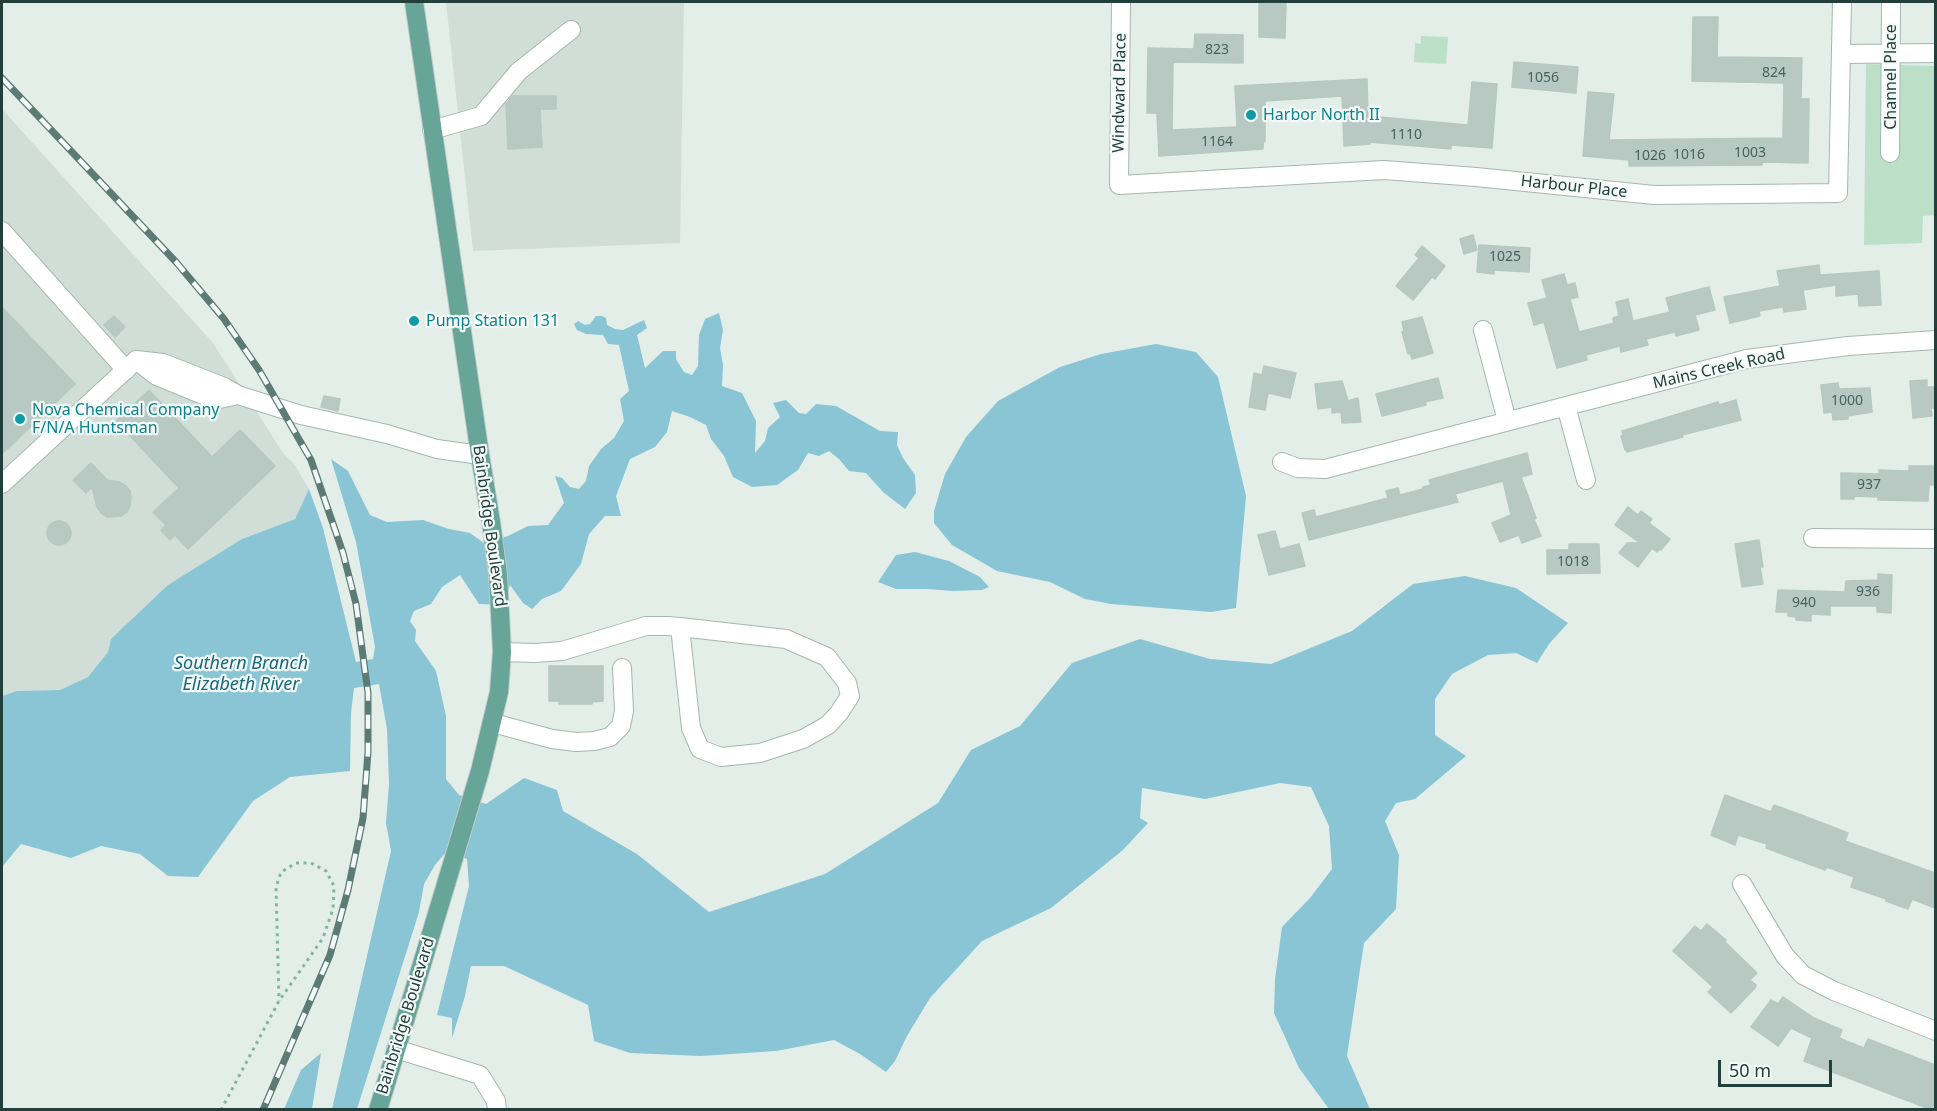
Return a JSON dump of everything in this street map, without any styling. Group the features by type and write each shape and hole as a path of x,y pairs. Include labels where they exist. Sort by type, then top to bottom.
{"main road":[{"name":"Bainbridge Boulevard","path":"378,1110 472,798 499,692 502,652 498,574 491,522 414,2"}],"street":[{"name":"Windward Place","path":"1119,185 1121,2"},
{"name":"Harbour Place","path":"1119,185 1384,170 1654,195 1838,193 1842,2"},
{"name":"Channel Place","path":"1890,153 1891,2"},
{"path":"432,130 480,116 519,71 571,30"},
{"path":"1841,54 1935,53"},
{"path":"2,231 131,365"},
{"path":"1483,330 1507,421"},
{"name":"Mains Creek Road","path":"1282,462 1298,468 1326,468 1773,354 1935,340"},
{"path":"2,484 131,365 163,363 238,395 301,415 387,434 437,449 480,455"},
{"path":"1566,406 1586,480"},
{"path":"1813,538 1935,539"},
{"path":"502,652 562,651 646,626 680,627 786,639 826,657 847,683 850,696 828,724 803,739 760,753 721,757 710,753 700,748 692,728 680,627"},
{"path":"492,723 552,740 576,742 610,737 621,726 624,711 622,668"},
{"path":"1742,884 1785,956 1803,975 1834,992 1935,1031"},
{"path":"396,1049 480,1075 496,1101 497,1110"}],"path":[{"path":"221,1110 279,1001 323,938 333,909 334,886 326,871 311,863 296,863 281,872 276,887 279,1001"}],"shaded area":[{"path":"446,2 684,2 680,243 473,251"},
{"path":"2,109 213,343 283,453 295,465 309,489 295,519 242,539 111,639 108,652 88,677 60,690 17,691 2,696"}],"green space":[{"path":"1421,36 1448,37 1446,64 1414,62 1415,43 1421,44"},
{"path":"1866,64 1935,66 1935,215 1923,216 1922,243 1864,245"}],"water":[{"name":"Southern Branch Elizabeth River","path":"719,313 723,330 720,348 723,365 722,386 742,393 756,421 755,453 765,441 768,428 780,417 773,403 786,400 799,413 806,414 816,404 836,406 880,431 898,432 897,445 915,475 916,493 905,509 883,492 866,473 849,471 829,451 819,456 808,453 798,470 777,485 752,487 733,477 724,456 711,439 706,425 672,411 667,432 655,447 630,459 616,496 621,516 605,516 589,534 581,564 561,591 542,599 532,609 523,603 510,585 503,605 479,604 460,575 442,587 431,604 414,611 410,621 416,630 415,641 436,671 446,716 446,779 459,795 486,804 524,778 557,790 563,811 637,854 709,912 825,874 938,803 971,750 1020,726 1072,663 1140,639 1210,659 1271,664 1352,631 1413,584 1465,576 1516,588 1568,623 1549,644 1537,663 1516,653 1488,655 1452,674 1435,699 1435,735 1466,756 1415,799 1396,803 1385,821 1399,855 1396,909 1364,943 1347,1056 1370,1109 1329,1109 1299,1068 1274,1013 1275,979 1282,927 1310,898 1332,869 1329,826 1311,787 1280,783 1205,799 1142,788 1140,818 1148,823 1123,850 1051,908 982,941 930,998 895,1061 886,1072 834,1040 776,1051 701,1056 630,1053 594,1041 588,1005 504,966 471,966 465,996 452,1038 452,1018 437,1015 469,886 467,859 446,852 424,884 419,912 357,1109 332,1109 391,851 386,823 389,784 387,729 379,684 354,688 350,771 290,777 253,801 198,877 168,876 140,854 101,846 71,858 21,844 2,867 2,696 17,691 60,690 88,677 108,652 111,639 168,585 242,539 295,519 309,489 323,528 356,662 373,659 375,647 356,542 331,459 348,471 370,515 387,522 423,520 470,533 484,543 508,536 528,526 548,525 564,503 555,476 562,478 570,487 579,489 586,481 589,466 601,449 614,438 624,421 620,399 629,391 619,345 608,344 603,335 586,334 577,330 574,324 578,321 585,325 590,324 596,316 602,316 606,318 607,325 623,330 644,320 647,328 637,335 645,368 663,351 676,351 676,359 684,372 692,375 698,366 699,335 705,319"},
{"path":"1156,344 1196,352 1218,377 1246,496 1236,608 1211,612 1111,604 1085,599 1050,582 997,571 952,545 934,523 934,511 945,474 966,437 998,401 1060,367 1101,354"},
{"path":"915,552 949,561 980,577 989,587 982,590 953,591 896,589 878,582 896,555"},
{"path":"321,1053 312,1109 284,1109 301,1070"}],"building":[{"path":"1259,2 1286,2 1285,38 1259,37"},
{"path":"1693,17 1718,17 1717,57 1802,58 1801,99 1809,99 1808,163 1629,166 1629,160 1583,156 1588,92 1614,94 1609,140 1783,138 1784,83 1692,81"},
{"path":"1195,34 1243,35 1243,63 1173,62 1172,130 1237,127 1235,86 1367,79 1368,116 1468,125 1472,82 1497,84 1492,148 1451,145 1451,149 1370,142 1370,144 1344,146 1342,96 1265,101 1263,149 1159,156 1157,113 1147,113 1148,48 1194,49"},
{"path":"1514,62 1578,67 1576,93 1512,87"},
{"path":"513,96 556,96 556,109 540,109 542,147 508,149 506,104"},
{"path":"1473,235 1477,250 1464,254 1460,239"},
{"path":"1479,245 1530,248 1529,272 1494,270 1494,274 1477,272"},
{"path":"1422,246 1445,266 1435,279 1432,277 1413,300 1396,286 1419,258 1415,255"},
{"path":"1819,265 1820,275 1879,271 1881,305 1859,306 1858,294 1836,296 1836,285 1803,290 1806,309 1784,312 1783,307 1759,311 1760,316 1730,323 1724,297 1780,286 1777,271"},
{"path":"1564,274 1567,285 1575,283 1578,297 1570,299 1579,332 1614,323 1613,318 1619,316 1616,302 1628,299 1633,321 1670,312 1666,298 1709,287 1715,310 1695,315 1699,330 1676,336 1675,332 1646,339 1648,345 1621,352 1620,346 1586,355 1587,360 1557,368 1544,322 1534,325 1528,303 1547,298 1542,280"},
{"name":"Nova Chemical Company F/N/A Huntsman","path":"2,307 75,384 2,454"},
{"path":"114,316 125,327 115,337 104,325"},
{"path":"1422,317 1433,353 1412,359 1410,353 1408,354 1402,332 1404,331 1402,322"},
{"path":"1264,366 1296,373 1290,398 1268,393 1265,410 1249,407 1254,373 1262,375"},
{"path":"1438,378 1443,398 1425,402 1426,405 1382,416 1376,394"},
{"path":"1927,380 1927,387 1935,387 1935,408 1931,408 1932,416 1913,418 1910,381"},
{"path":"1342,381 1348,401 1358,398 1361,422 1342,423 1341,412 1332,413 1332,407 1318,409 1315,384"},
{"path":"1838,383 1839,389 1870,388 1872,412 1848,416 1848,419 1833,420 1832,412 1824,413 1821,385"},
{"path":"149,390 212,457 240,430 275,466 188,549 175,535 170,540 161,530 166,525 153,512 179,488 116,421"},
{"path":"324,396 340,399 338,411 321,407"},
{"path":"1736,400 1741,420 1627,452 1625,450 1622,431 1718,402 1719,405"},
{"path":"1527,453 1532,474 1521,477 1541,536 1522,543 1519,535 1500,542 1492,523 1511,515 1503,481 1455,494 1458,502 1309,540 1302,513 1314,510 1316,517 1388,498 1386,491 1398,488 1400,495 1423,489 1431,485 1429,480"},
{"path":"91,463 107,480 119,482 130,491 130,506 121,516 107,517 101,513 97,507 92,487 86,493 73,480"},
{"path":"1909,466 1935,466 1935,485 1929,485 1928,501 1878,500 1878,497 1854,496 1854,499 1841,499 1841,473 1879,474 1879,470 1909,471"},
{"path":"1628,507 1638,515 1641,511 1652,519 1649,523 1670,539 1657,552 1652,548 1638,567 1619,553 1627,543 1640,543 1615,525"},
{"path":"59,521 68,524 71,533 68,542 59,545 50,542 47,533 50,524"},
{"path":"1275,531 1280,549 1299,544 1305,566 1269,575 1258,535"},
{"path":"1759,540 1763,584 1742,587 1735,544"},
{"path":"1569,544 1599,544 1600,573 1547,574 1547,550 1569,550"},
{"path":"1878,574 1892,575 1891,613 1877,612 1877,606 1830,606 1830,615 1811,614 1811,621 1796,620 1796,617 1788,616 1788,612 1776,612 1778,590 1845,592 1846,581 1878,580"},
{"path":"549,666 603,666 603,701 592,702 592,704 559,704 559,701 549,701"},
{"path":"1725,795 1771,812 1774,805 1804,816 1848,833 1845,841 1935,873 1935,908 1912,899 1908,909 1851,887 1854,877 1827,867 1825,870 1766,848 1767,844 1738,835 1735,845 1711,835"},
{"path":"1707,924 1726,940 1725,942 1757,973 1750,980 1756,985 1755,988 1731,1013 1708,992 1713,987 1673,951 1695,926 1701,931"},
{"path":"1783,997 1814,1018 1842,1030 1839,1038 1864,1048 1868,1039 1935,1065 1935,1099 1932,1110 1804,1061 1812,1038 1791,1028 1778,1046 1751,1027 1771,1000 1778,1004"}],"railway":[{"path":"2,78 176,262 224,319 259,370 311,460 343,553 356,604 368,693 368,752 363,818 348,890 330,955 263,1110"}],"place":[{"name":"Harbor North II","path":"1251,115"},
{"name":"Pump Station 131","path":"414,321"},
{"name":"Nova Chemical Company F/N/A Huntsman","path":"20,419"}]}
